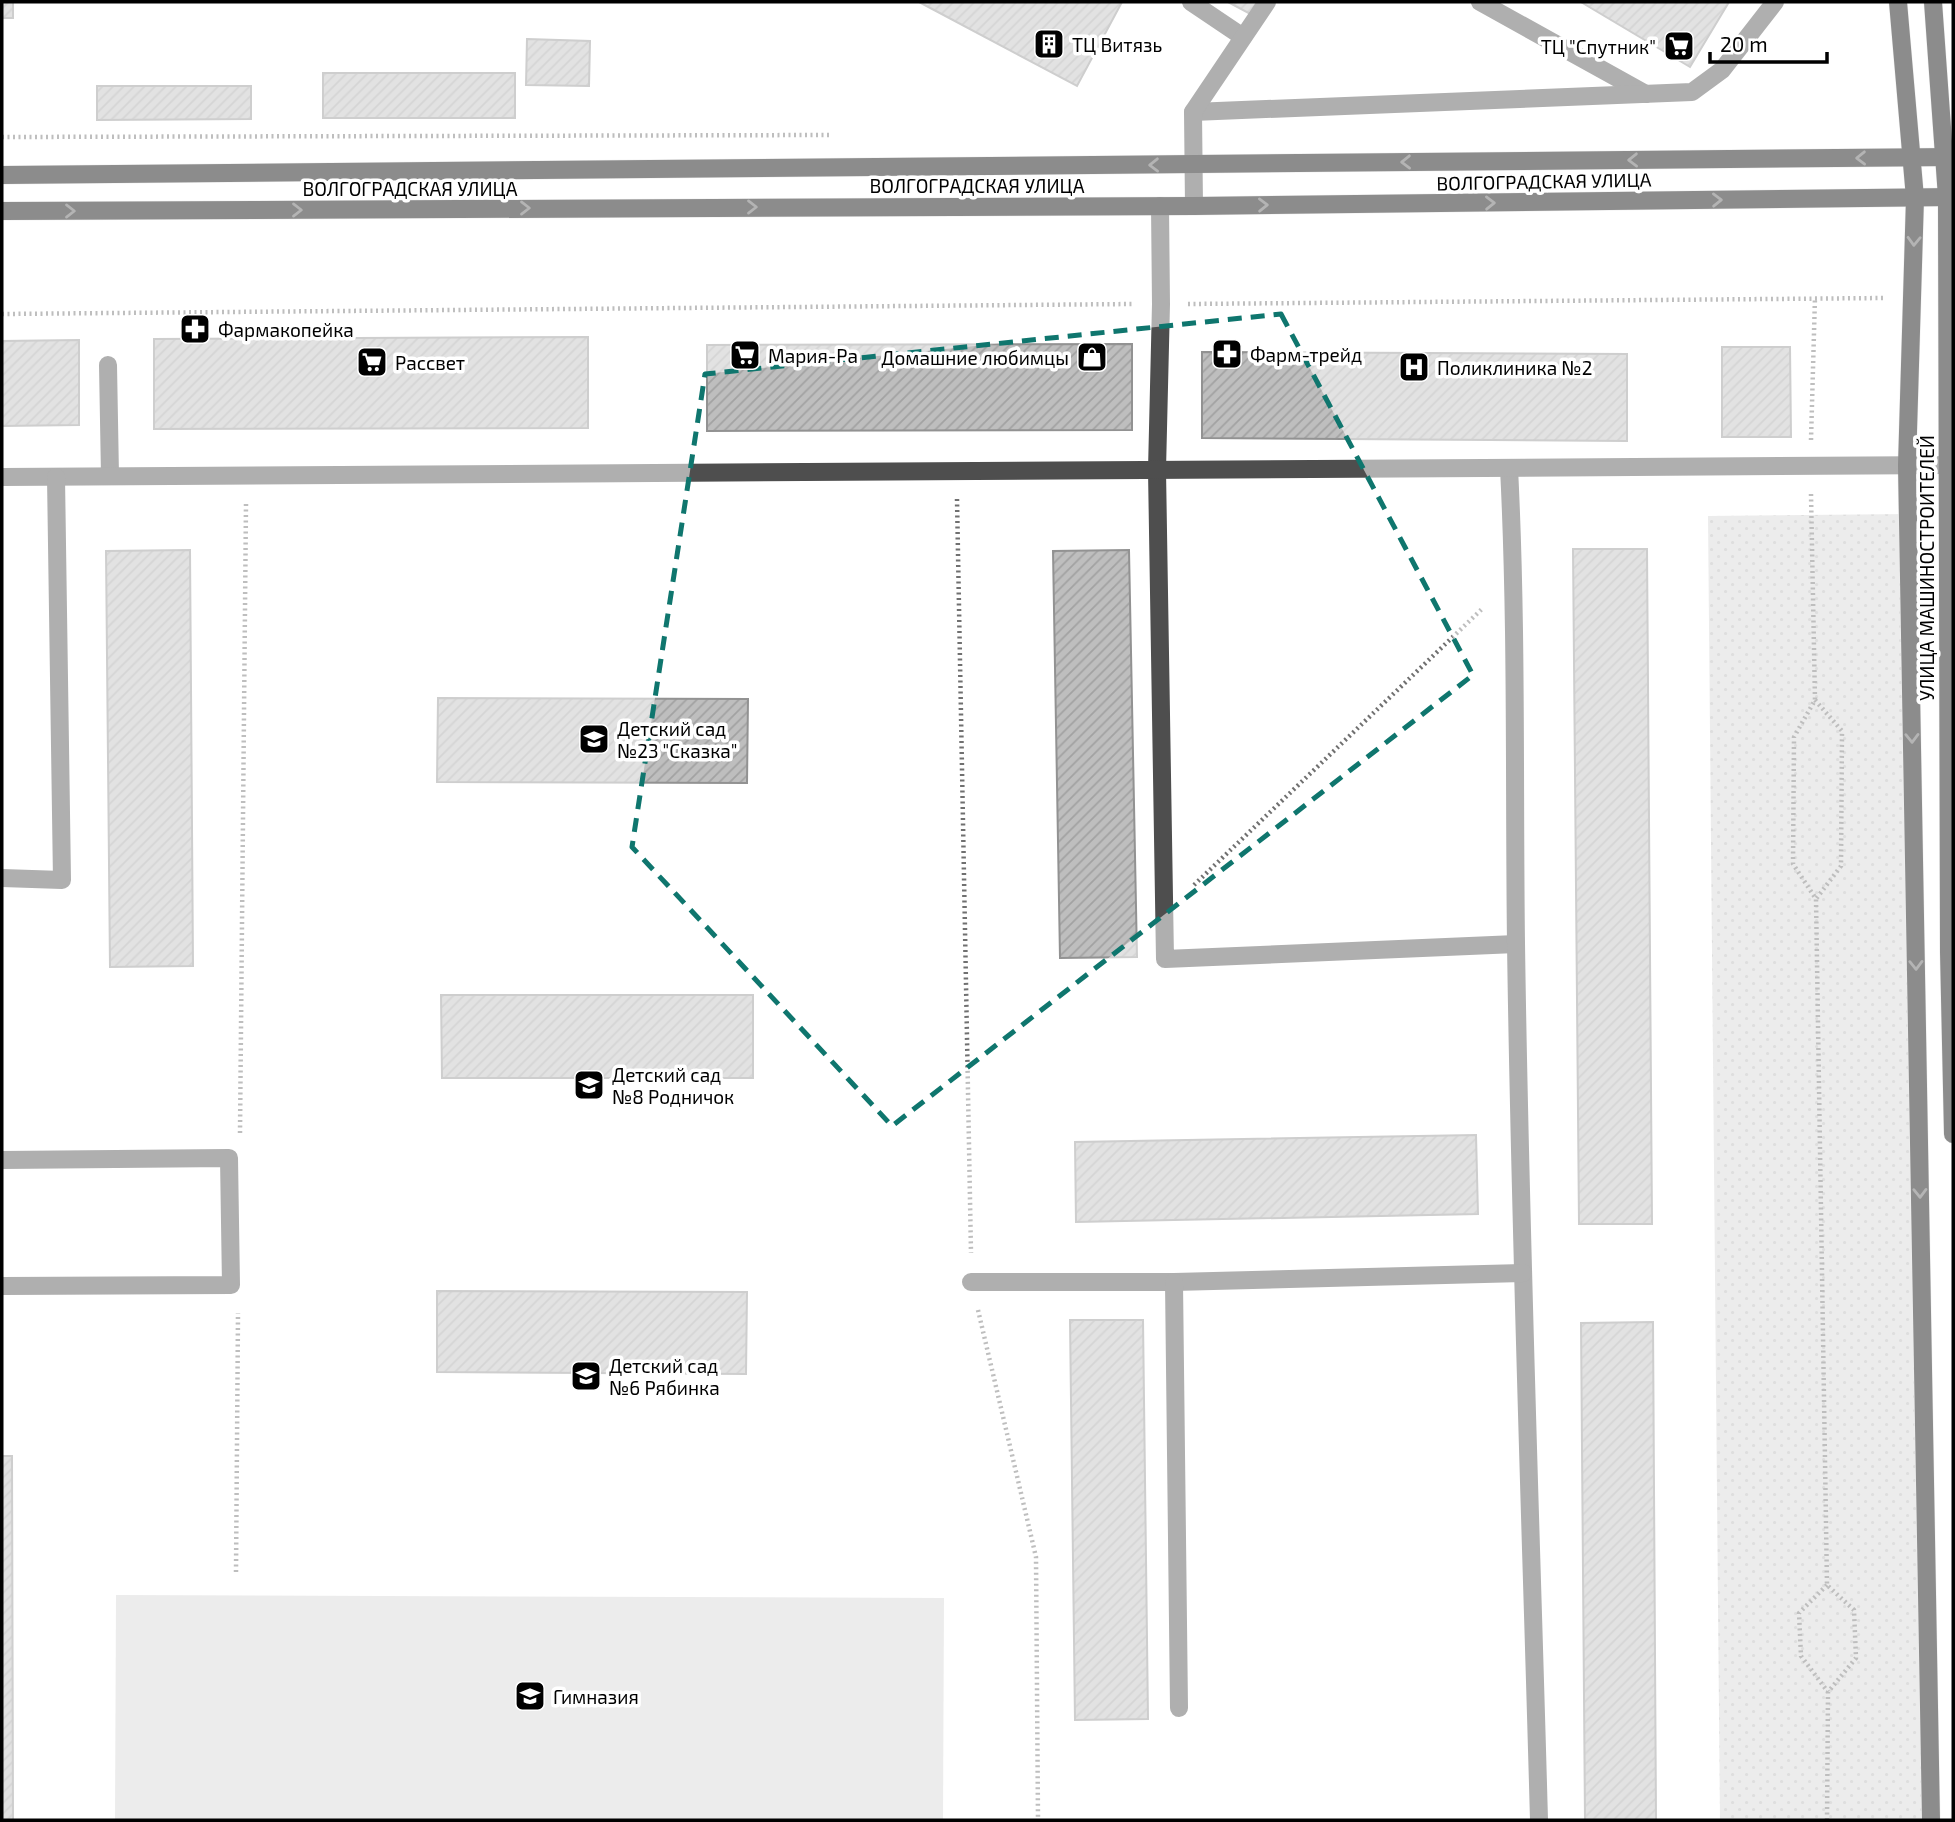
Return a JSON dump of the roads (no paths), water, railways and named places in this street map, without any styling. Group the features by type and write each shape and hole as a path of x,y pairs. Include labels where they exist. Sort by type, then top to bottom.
{"main road":[{"path":"1898,2 1915,198 1907,465 1931,1820"},
{"name":"УЛИЦА МАШИНОСТРОИТЕЛЕЙ","path":"1933,2 1949,157 1950,197 1953,1134"},
{"path":"2,175 1949,157"},
{"name":"ВОЛГОГРАДСКАЯ УЛИЦА","path":"2,211 1194,206 1950,197"}],"lane":[{"path":"1191,2 1243,37"},
{"path":"1194,206 1193,112 1267,2"},
{"path":"1480,2 1646,94"},
{"path":"1193,112 1692,92 1722,70 1775,2"},
{"path":"1160,206 1161,304 1157,470 1165,959 1516,944"},
{"path":"108,365 110,476"},
{"path":"2,477 1950,465"},
{"path":"1509,468 1514,579 1516,944 1523,1273 1539,1820"},
{"path":"2,878 62,880 56,477"},
{"path":"2,1160 229,1158 231,1285 2,1286"},
{"path":"971,1282 1174,1282 1523,1273"},
{"path":"1174,1282 1179,1707"}],"place":[{"name":"ТЦ Витязь","path":"1049,44"},
{"name":"ТЦ \"Спутник\"","path":"1679,46"},
{"name":"Фармакопейка","path":"195,329"},
{"name":"Фарм-трейд","path":"1227,354"},
{"name":"Мария-Ра","path":"745,355"},
{"name":"Домашние любимцы","path":"1092,357"},
{"name":"Рассвет","path":"372,362"},
{"name":"Поликлиника №2","path":"1414,367"},
{"name":"Детский сад №23 \"Сказка\"","path":"594,739"},
{"name":"Детский сад №8 Родничок","path":"589,1085"},
{"name":"Детский сад №6 Рябинка","path":"586,1376"},
{"name":"Гимназия","path":"530,1696"}]}
